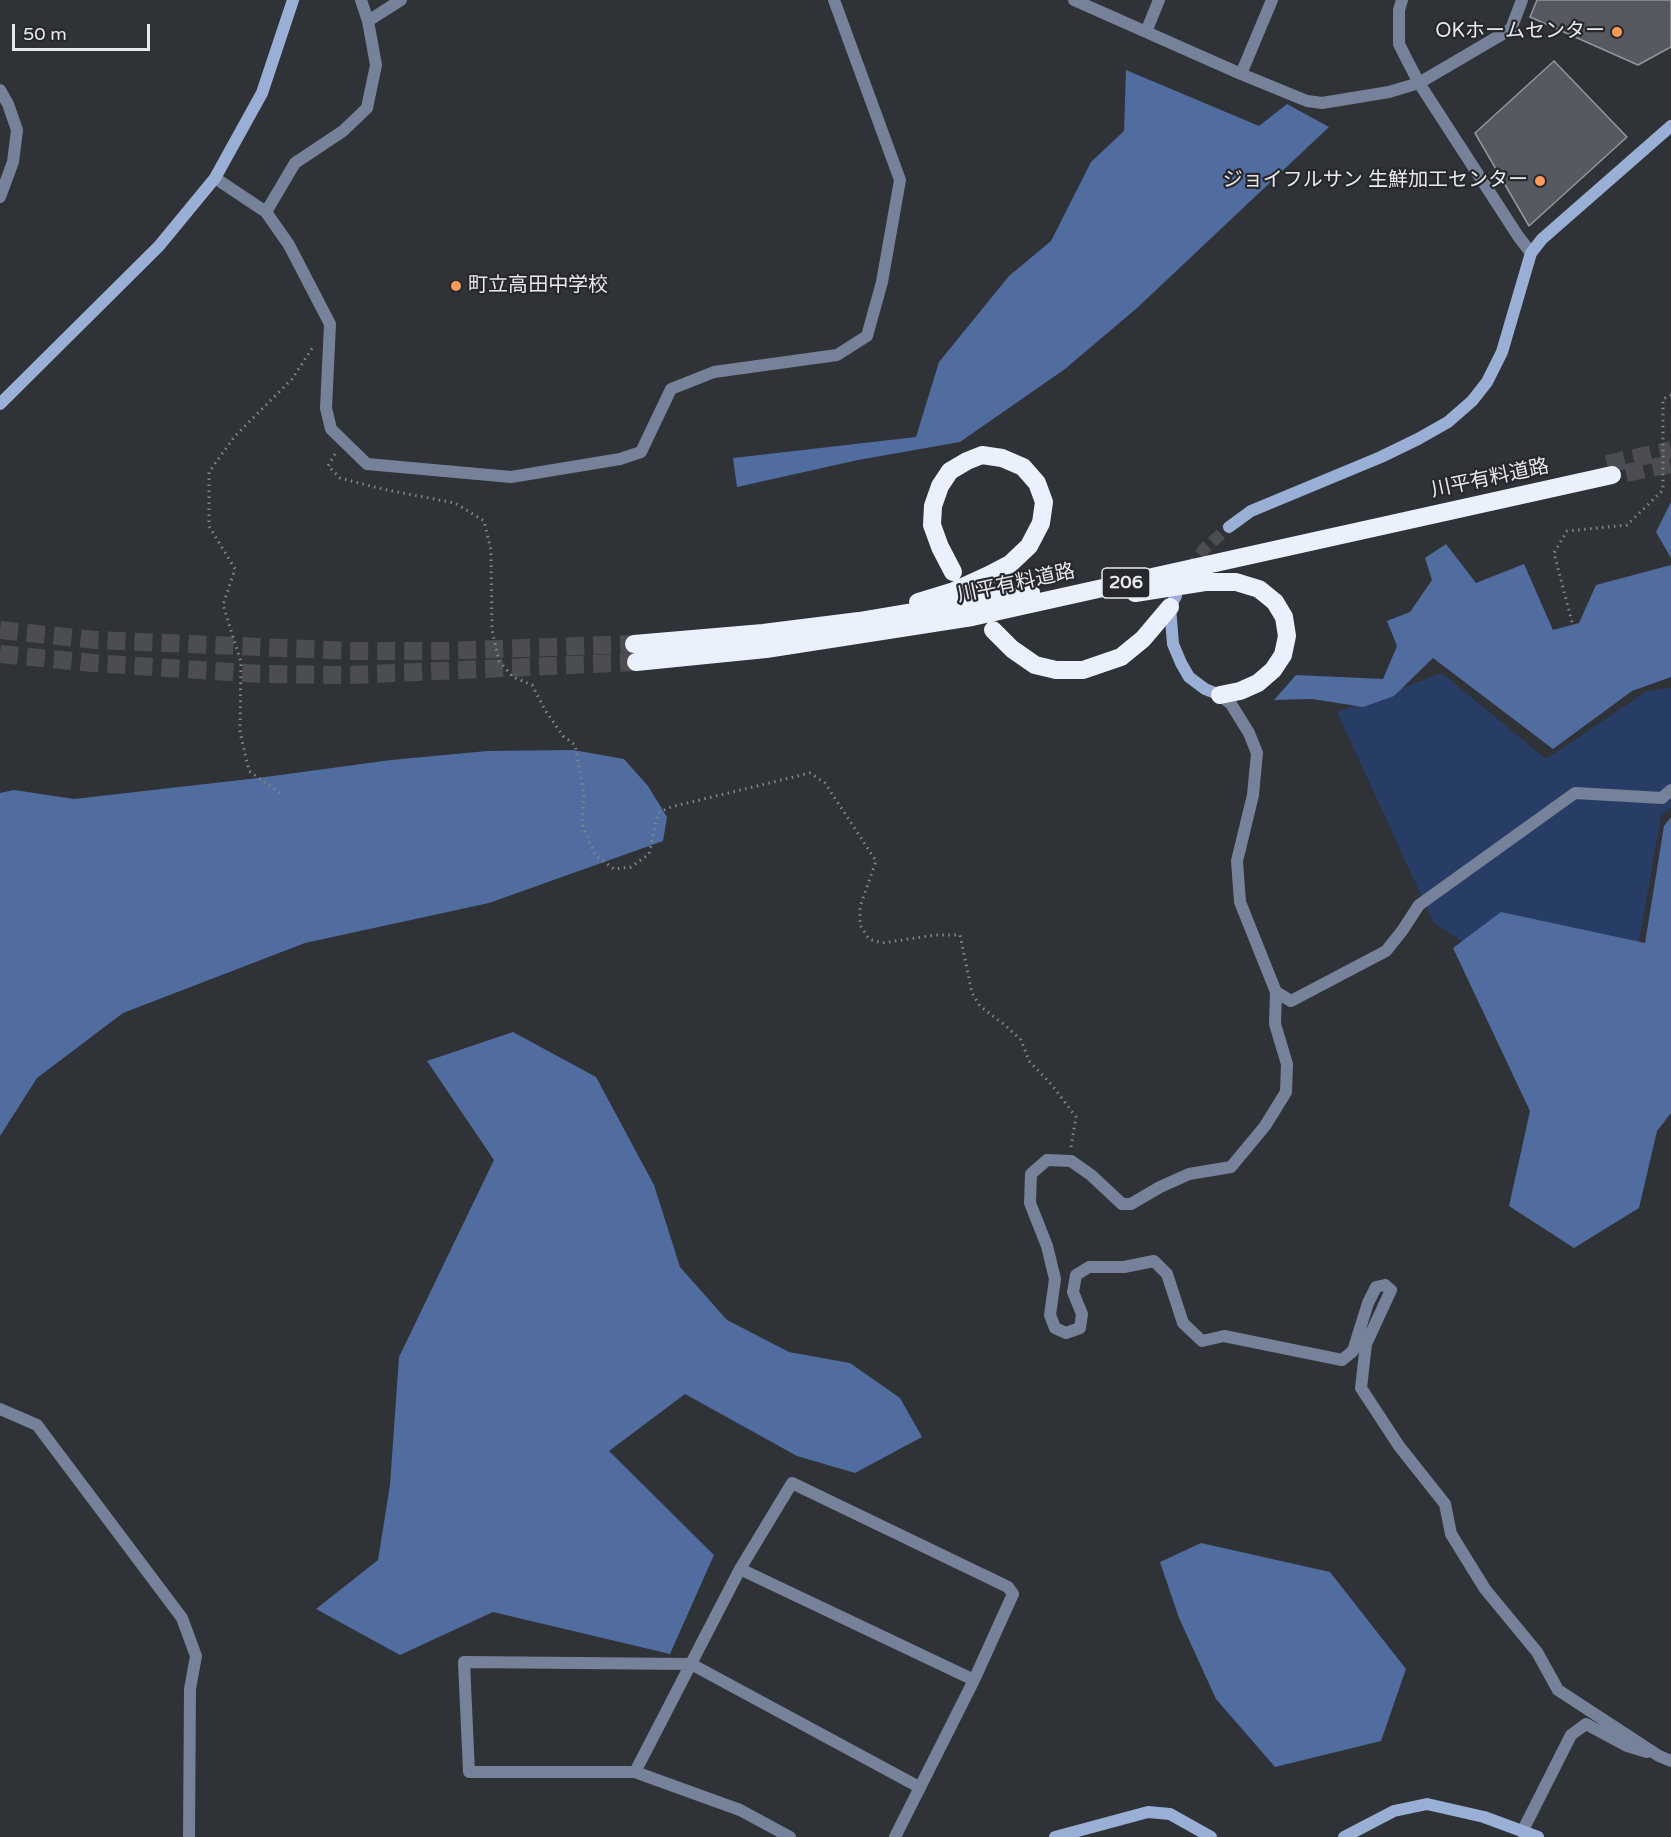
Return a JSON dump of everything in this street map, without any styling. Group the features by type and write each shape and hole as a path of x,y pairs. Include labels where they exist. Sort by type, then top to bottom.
{"highway":[{"path":"859,621 954,591 1010,564 1029,546 1041,523 1044,502 1037,483 1023,467 982,455 950,471 940,486 933,506 932,525 953,572"},
{"name":"川平有料道路","path":"1610,470 972,616 766,649 635,653 859,621 1066,585 1610,470"},
{"path":"972,616 1205,582 1236,582 1259,589 1275,602 1284,617 1287,636 1283,655 1273,670 1258,683 1240,691 1220,695"},
{"path":"993,630 1012,649 1035,666 1056,670 1083,670 1121,657 1143,639 1173,602"}],"street":[{"path":"0,404 159,246 214,178 262,93 293,0"},
{"path":"266,212 295,163 343,130 367,108 376,65 368,21 361,0"},
{"path":"368,21 401,0"},
{"path":"214,178 266,212 289,245 330,324 326,408 331,429 367,464 511,477 620,459 641,452 671,389 714,372 837,355 867,336 882,282 900,180 834,0"},
{"path":"1074,0 1241,74 1307,101 1322,103 1389,92 1419,83 1511,29 1522,0"},
{"path":"1146,32 1158,0"},
{"path":"1241,74 1272,0"},
{"path":"1402,0 1399,10 1399,44 1419,83 1518,236 1532,253"},
{"path":"0,90 8,104 17,130 13,162 0,197"},
{"path":"1229,527 1251,511 1381,457 1418,439 1448,422 1472,401 1487,382 1502,352 1532,253 1542,238 1671,126"},
{"path":"1173,602 1173,644 1181,663 1189,677 1231,704 1249,733 1257,753 1253,795 1237,861 1239,892 1240,902 1276,992 1275,1024 1287,1064 1286,1092 1265,1126 1231,1167 1190,1174 1160,1187 1131,1204 1122,1204 1091,1175 1069,1160 1047,1160 1031,1174 1030,1203 1047,1246 1055,1279 1050,1315 1055,1328 1066,1333 1080,1328 1082,1314 1073,1292 1076,1275 1089,1267 1124,1267 1154,1261 1167,1274 1183,1323 1202,1341 1224,1336 1342,1360 1353,1351 1368,1303 1376,1287 1385,1285 1391,1290 1365,1344 1361,1388 1399,1446 1446,1504 1451,1534 1485,1589 1538,1652 1558,1689 1665,1758"},
{"path":"1276,992 1291,1001 1386,951 1419,905 1575,793 1662,798 1671,790"},
{"path":"0,1409 37,1425 182,1618 196,1656 190,1689 189,1837"},
{"path":"635,1772 740,1569 792,1483 1008,1587 1013,1594 974,1680 895,1837"},
{"path":"740,1569 974,1680"},
{"path":"790,1837 740,1810 635,1772 469,1772 464,1662 691,1664 919,1787"},
{"path":"1522,1832 1571,1735 1586,1724 1627,1746 1665,1758"},
{"path":"1344,1837 1394,1811 1427,1804 1484,1817 1539,1837"},
{"path":"1055,1837 1148,1812 1170,1814 1210,1837"}],"path":[{"path":"280,793 249,771 240,732 241,662 223,605 235,569 209,526 209,472 236,436 292,379 330,324"},
{"path":"1572,622 1554,553 1567,531 1627,525 1664,490 1663,399 1671,395"},
{"path":"343,441 328,466 340,478 382,489 455,503 483,521 491,550 492,630 499,661 513,677 532,685 545,710 563,736 575,745 584,794 582,824 595,855 614,869 631,867 649,854 658,813 671,807 810,773 825,783 876,861 860,907 860,925 869,939 882,943 935,935 960,935 972,993 980,1006 1021,1040 1029,1061 1052,1085 1076,1117 1069,1160"}],"shaded area":[{"path":"1126,70 1259,126 1287,104 1329,127 1137,308 1065,369 960,442 858,460 737,487 733,458 916,437 939,362 1009,276 1051,241 1091,162 1124,131"},
{"path":"1671,502 1671,558 1656,532"},
{"path":"1446,544 1476,583 1524,564 1553,630 1579,623 1596,585 1671,565 1671,677 1632,691 1553,749 1433,658 1394,696 1363,707 1312,699 1274,700 1296,675 1383,679 1397,646 1387,621 1410,612 1432,580 1425,558"},
{"path":"1442,673 1546,759 1647,691 1671,688 1671,807 1661,816 1637,953 1472,948 1434,923 1337,712"},
{"path":"573,750 624,759 648,786 667,817 663,841 489,903 305,943 123,1013 37,1078 0,1136 0,793 14,790 74,799 391,760 487,751"},
{"path":"1671,817 1671,1113 1657,1131 1639,1208 1574,1248 1509,1206 1530,1111 1453,948 1501,912 1645,943 1664,826"},
{"path":"513,1032 596,1077 654,1185 680,1267 727,1320 789,1352 850,1363 900,1398 922,1437 855,1473 797,1456 685,1394 609,1451 714,1555 670,1654 493,1612 400,1655 316,1609 378,1560 390,1485 399,1357 494,1160 427,1061"},
{"path":"1201,1543 1330,1572 1406,1669 1381,1741 1275,1767 1216,1699 1179,1618 1160,1562"}],"building":[{"name":"OKホームセンター","path":"1537,0 1671,0 1671,47 1638,65 1530,17"},
{"name":"ジョイフルサン 生鮮加工センター","path":"1554,61 1627,137 1529,226 1475,133"}],"tunnel":[{"path":"1607,464 1671,450"},
{"path":"1626,473 1671,464"},
{"path":"1190,570 1204,549 1229,527"},
{"path":"0,630 96,640 353,651 441,651 634,644"},
{"path":"0,654 93,663 260,674 352,675 636,662"}],"place":[{"name":"OKホームセンター","path":"1617,32"},
{"name":"ジョイフルサン 生鮮加工センター","path":"1540,181"},
{"name":"町立高田中学校","path":"456,286"}]}
